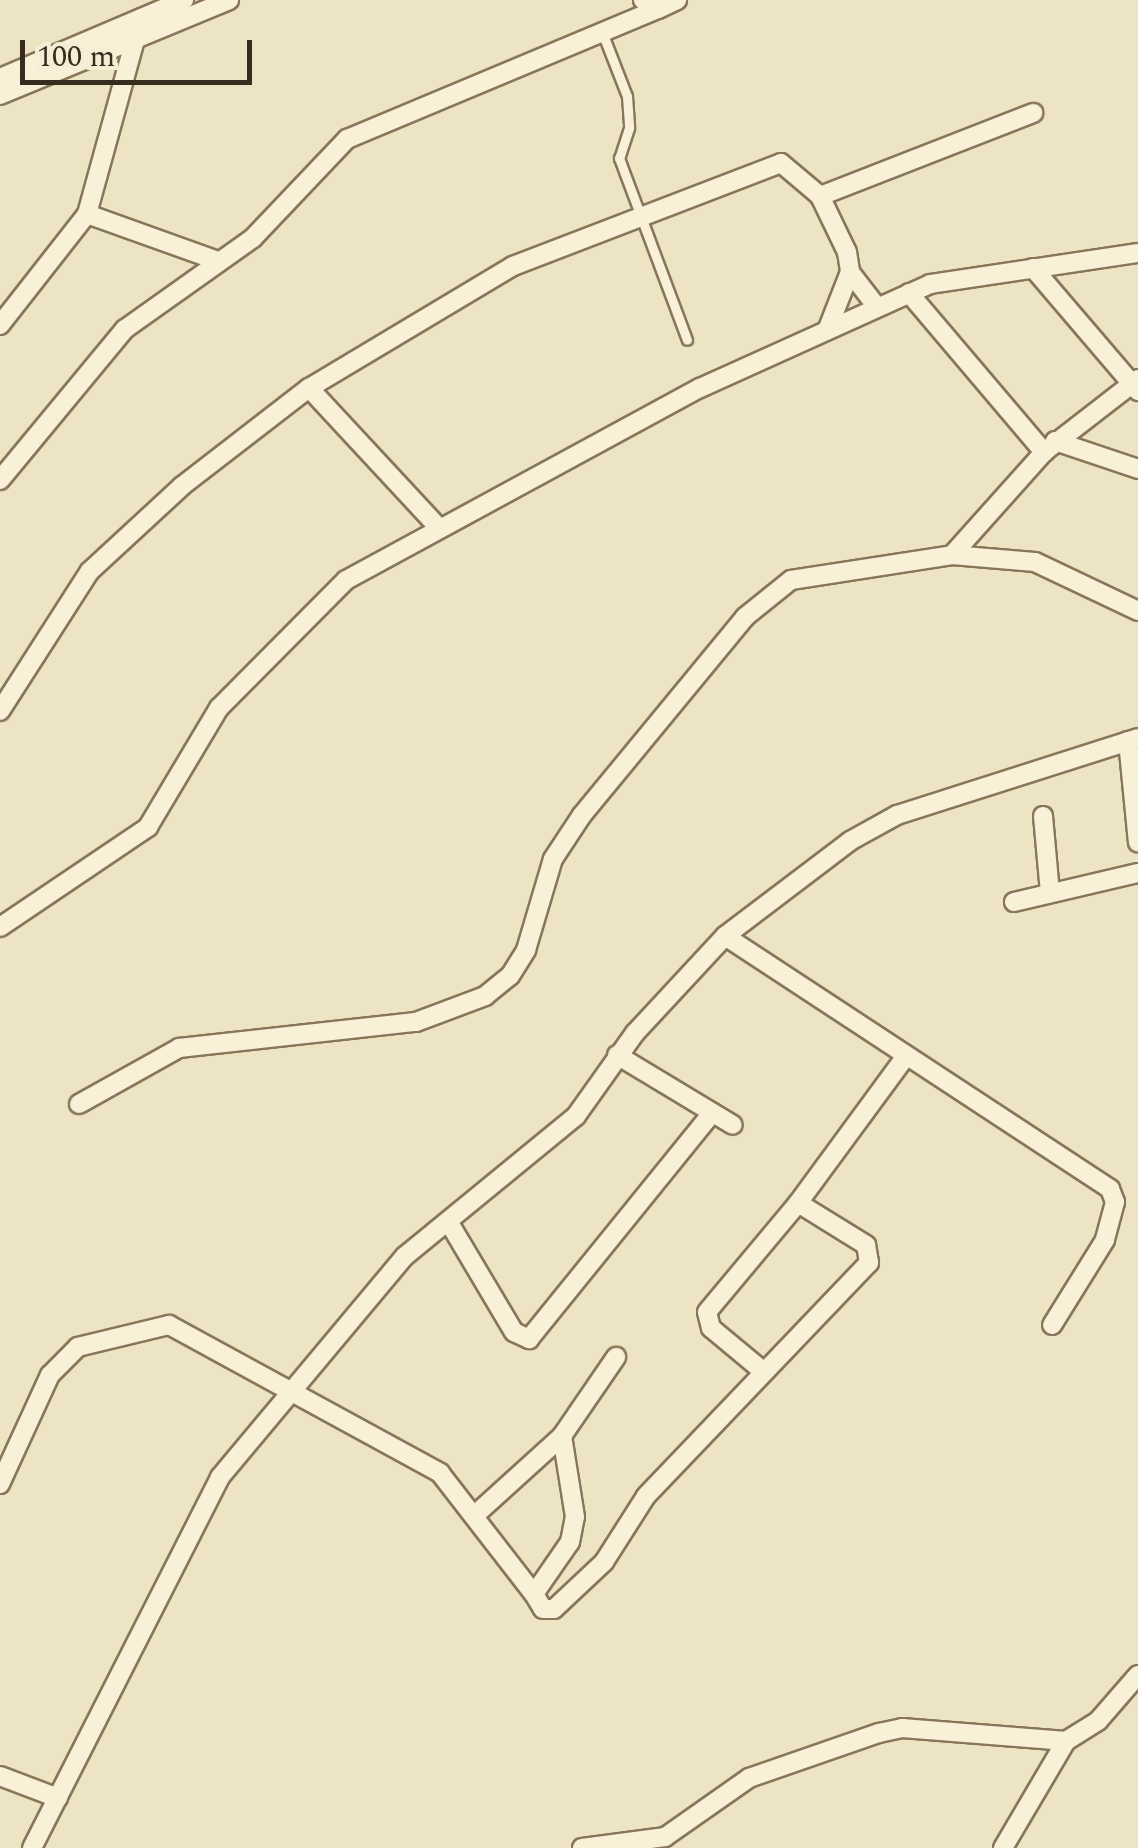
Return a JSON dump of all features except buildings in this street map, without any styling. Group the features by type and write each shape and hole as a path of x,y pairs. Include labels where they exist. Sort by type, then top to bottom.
{"street":[{"path":"0,78 184,0"},
{"path":"0,95 228,0"},
{"path":"0,480 125,329 252,238 347,139 600,30 651,4 677,0"},
{"path":"0,326 87,214 142,18"},
{"path":"820,196 1032,113"},
{"path":"0,711 90,571 182,486 309,388 513,266 638,213 781,163 820,196 850,272 877,307"},
{"path":"87,214 218,262"},
{"path":"0,927 148,827 235,688 346,580 438,527 828,328 909,293 1033,268 1138,253"},
{"path":"952,555 1049,446 1136,385 1033,268"},
{"path":"828,328 850,272"},
{"path":"909,293 1049,446 1138,469"},
{"path":"309,388 438,527"},
{"path":"79,1104 179,1048 416,1022 485,996 510,976 526,950 554,859 582,815 767,594 791,580 952,555 1035,562 1138,611"},
{"path":"1115,597 1138,599"},
{"path":"32,1848 220,1477 405,1256 576,1116 617,1055 725,936 850,841 897,815 1133,740 1138,843"},
{"path":"1043,816 1050,892"},
{"path":"1014,902 1138,874"},
{"path":"725,936 1110,1189 1115,1202 1105,1240 1052,1326"},
{"path":"617,1055 733,1125"},
{"path":"764,1372 711,1328 706,1312 798,1204 906,1056"},
{"path":"448,1220 514,1332 529,1339 712,1113"},
{"path":"0,1484 50,1375 78,1347 118,1333 169,1325 440,1473 543,1609 554,1609 604,1562 646,1496 869,1263 866,1245 798,1204"},
{"path":"475,1515 562,1436 616,1358"},
{"path":"534,1594 570,1542 575,1516 562,1436"},
{"path":"1003,1848 1066,1741 1098,1722 1138,1675"},
{"path":"582,1848 665,1837 749,1778 878,1733 991,1732 1066,1741"},
{"path":"0,1776 58,1798"}],"lane":[{"path":"600,30 627,96 629,128 618,158 687,340"}]}
